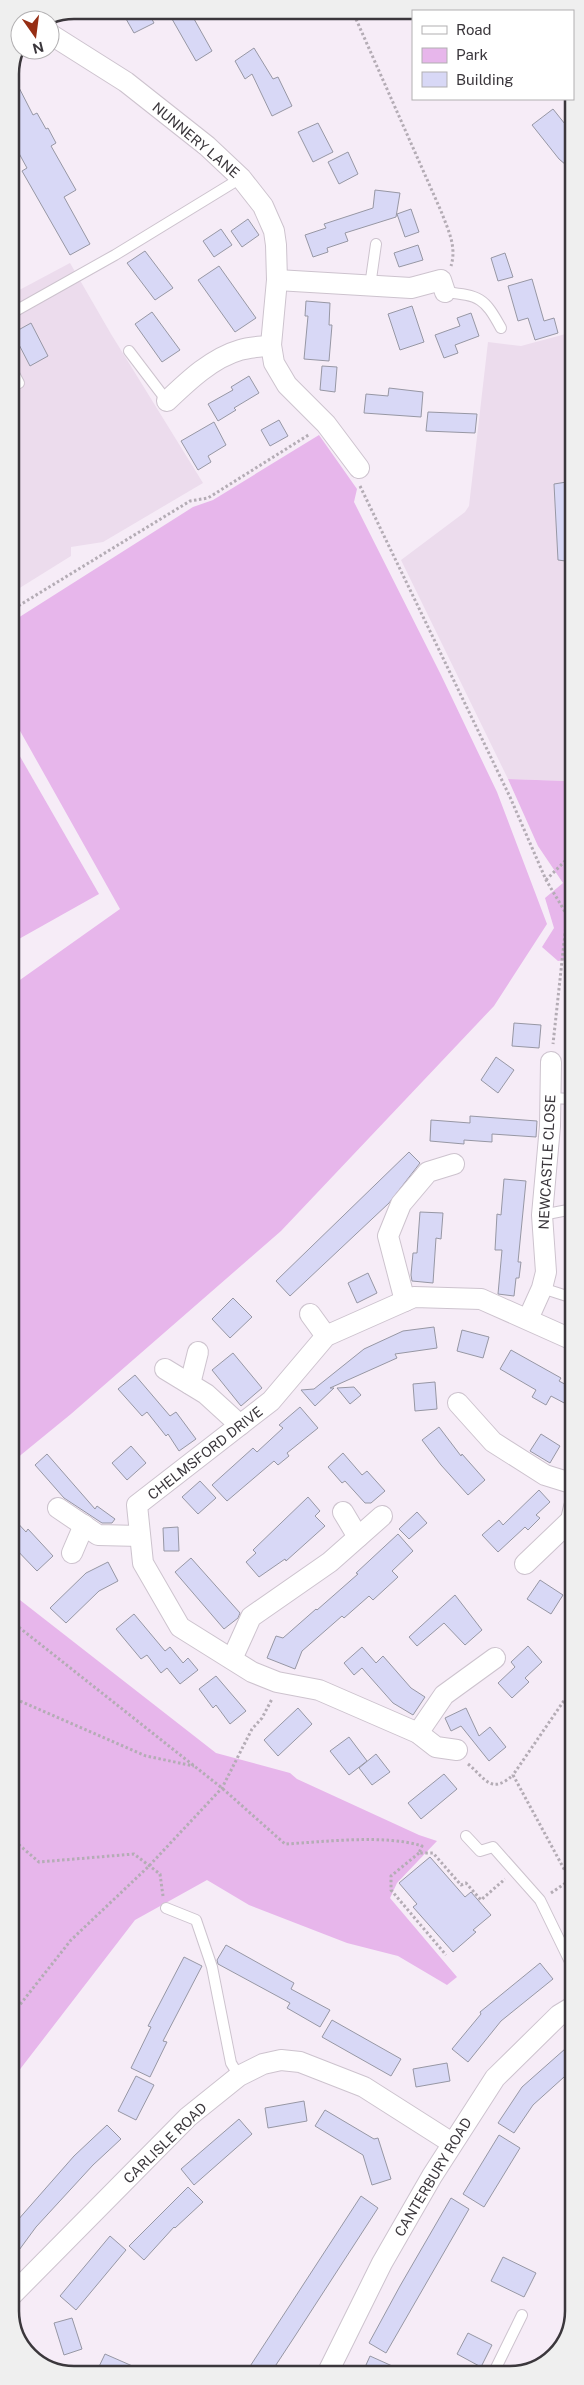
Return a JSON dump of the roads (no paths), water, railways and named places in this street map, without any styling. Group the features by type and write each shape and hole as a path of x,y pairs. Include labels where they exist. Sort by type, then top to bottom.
{"street":[{"name":"NUNNERY LANE","path":"60,40 126,82 224,160 242,178 263,206 274,231 277,280 271,345 274,363 280,375 326,424 359,468"},
{"path":"277,280 411,288 443,286"},
{"path":"167,401 188,380 227,356 240,350 271,345"},
{"name":"NEWCASTLE CLOSE","path":"528,1319 542,1288 546,1272 542,1215 550,1126 551,1062"},
{"path":"405,1301 388,1236 401,1204 428,1172 454,1164"},
{"name":"CHELMSFORD DRIVE","path":"457,1750 436,1747 418,1733 318,1690 277,1682 252,1672 180,1627 143,1562 137,1505 271,1401 326,1336 414,1297 481,1299 565,1336"},
{"path":"310,1314 326,1336"},
{"path":"190,1384 198,1352"},
{"path":"165,1370 206,1394 240,1426"},
{"path":"458,1403 492,1442 545,1475 565,1481"},
{"path":"58,1508 98,1535 140,1536"},
{"path":"343,1512 358,1537"},
{"path":"232,1659 251,1617 330,1562 382,1516"},
{"path":"72,1553 84,1526"},
{"path":"526,1564 565,1526"},
{"path":"418,1733 444,1695 495,1658"},
{"name":"CANTERBURY ROAD","path":"331,2366 382,2263 452,2142 495,2078 559,2015 565,2011"},
{"name":"CARLISLE ROAD","path":"19,2288 188,2117 239,2076 263,2064 281,2060 300,2062 364,2087 452,2142"}],"lane":[{"path":"19,309 116,255 242,178"},
{"path":"370,286 376,244"},
{"path":"443,286 471,295 488,305 501,328"},
{"path":"129,351 167,401"},
{"path":"550,1098 565,1099"},
{"path":"542,1215 565,1211"},
{"path":"542,1288 565,1295"},
{"path":"466,1836 480,1851 493,1847 540,1900 565,1951"},
{"path":"166,1908 196,1920 212,1967 232,2063 239,2076"},
{"path":"497,2366 522,2315"}]}
